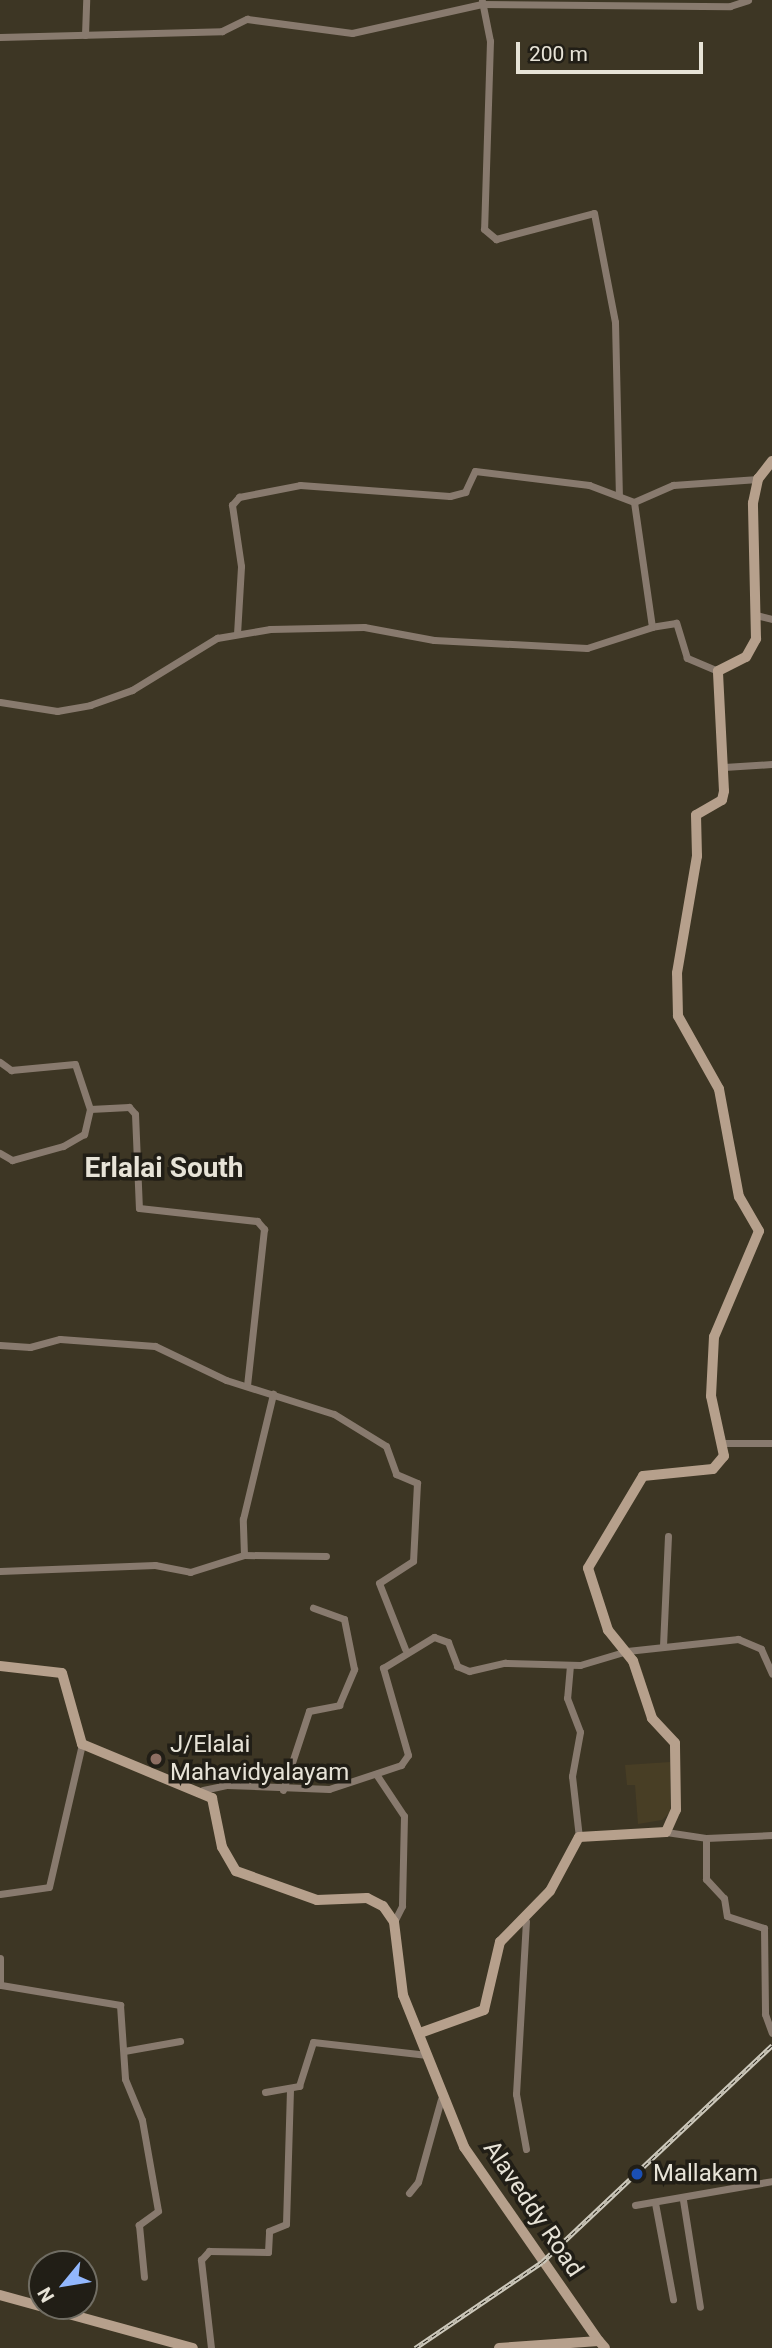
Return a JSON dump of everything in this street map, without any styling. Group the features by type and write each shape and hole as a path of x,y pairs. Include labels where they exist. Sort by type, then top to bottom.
{"street":[{"path":"85,35 86,0"},
{"path":"0,37 222,31 247,19 370,32 482,2 730,6 748,0"},
{"path":"482,2 490,41 484,229 496,239 594,213 615,322 619,494"},
{"path":"718,671 753,650 758,479 772,461"},
{"path":"237,634 241,566 232,505 239,498 300,485 450,496 466,492 475,471 619,494 634,502"},
{"path":"634,502 673,485 758,479"},
{"path":"634,502 652,627"},
{"path":"756,615 772,619"},
{"path":"0,702 57,711 90,705 132,690 217,638 237,634 364,627 434,640 587,648 652,627 676,623 687,658 718,671"},
{"path":"666,1832 676,1810 675,1743 652,1718 627,1651 608,1630 590,1588 592,1559 643,1476 713,1469 720,1465 724,1443 710,1396 714,1337 759,1231 739,1196 719,1089 678,1016 677,973 697,856 696,815 722,800 724,767 718,671"},
{"path":"724,767 772,764"},
{"path":"0,1062 11,1070 75,1064 90,1109 84,1134 62,1146 12,1160 0,1153"},
{"path":"90,1109 129,1108 135,1114 139,1208 257,1221 264,1229 247,1386"},
{"path":"0,1345 136,1342 247,1386 334,1415 386,1446 395,1472 417,1483 413,1561 379,1583 405,1649"},
{"path":"244,1555 243,1519 273,1394"},
{"path":"724,1443 772,1443"},
{"path":"663,1646 668,1536"},
{"path":"0,1571 155,1565 190,1573 244,1555 326,1556"},
{"path":"284,1790 309,1711 339,1705 354,1669 347,1622 313,1608"},
{"path":"203,1790 227,1785 284,1790 344,1787 401,1766 408,1755 382,1679 386,1662 405,1649 442,1638 463,1670 505,1663 570,1665 627,1651 663,1646 745,1641 761,1649 772,1674"},
{"path":"420,2033 484,2010 500,1942 526,1921 579,1837 572,1776 580,1732 567,1698 570,1665"},
{"path":"0,1666 52,1670 69,1680 82,1744 49,1887 0,1894"},
{"path":"82,1744 203,1790 212,1798 222,1847 236,1871 323,1901 367,1898 394,1922 402,1906 404,1816 376,1774"},
{"path":"579,1837 666,1832 706,1838 772,1835"},
{"path":"706,1838 706,1879 724,1898 727,1916 764,1928 765,2014 772,2033"},
{"path":"526,1921 516,2094 526,2149"},
{"name":"Alaveddy Road","path":"394,1922 404,1995 420,2033 441,2099 500,2207 602,2344"},
{"path":"0,1958 0,1985 115,2000 124,2051 125,2079 142,2120 158,2211 139,2225 145,2277"},
{"path":"124,2051 180,2041"},
{"path":"265,2092 290,2089 302,2082 313,2042 427,2055"},
{"path":"211,2348 201,2260 209,2251 268,2252 270,2228 285,2224 290,2089"},
{"path":"409,2193 418,2182 441,2099"},
{"path":"635,2205 682,2200 772,2181"},
{"path":"682,2200 700,2307"},
{"path":"655,2203 673,2299"},
{"path":"0,2295 193,2348"},
{"path":"499,2348 602,2344"}],"shaded area":[{"path":"670,1762 670,1812 662,1820 638,1824 635,1785 627,1785 625,1765"}],"railway":[{"path":"415,2348 542,2262 772,2045"}],"place":[{"name":"J/Elalai Mahavidyalayam","path":"156,1759"},
{"name":"Mallakam","path":"637,2174"}],"district":[{"name":"Erlalai South","path":"164,1168"}]}
